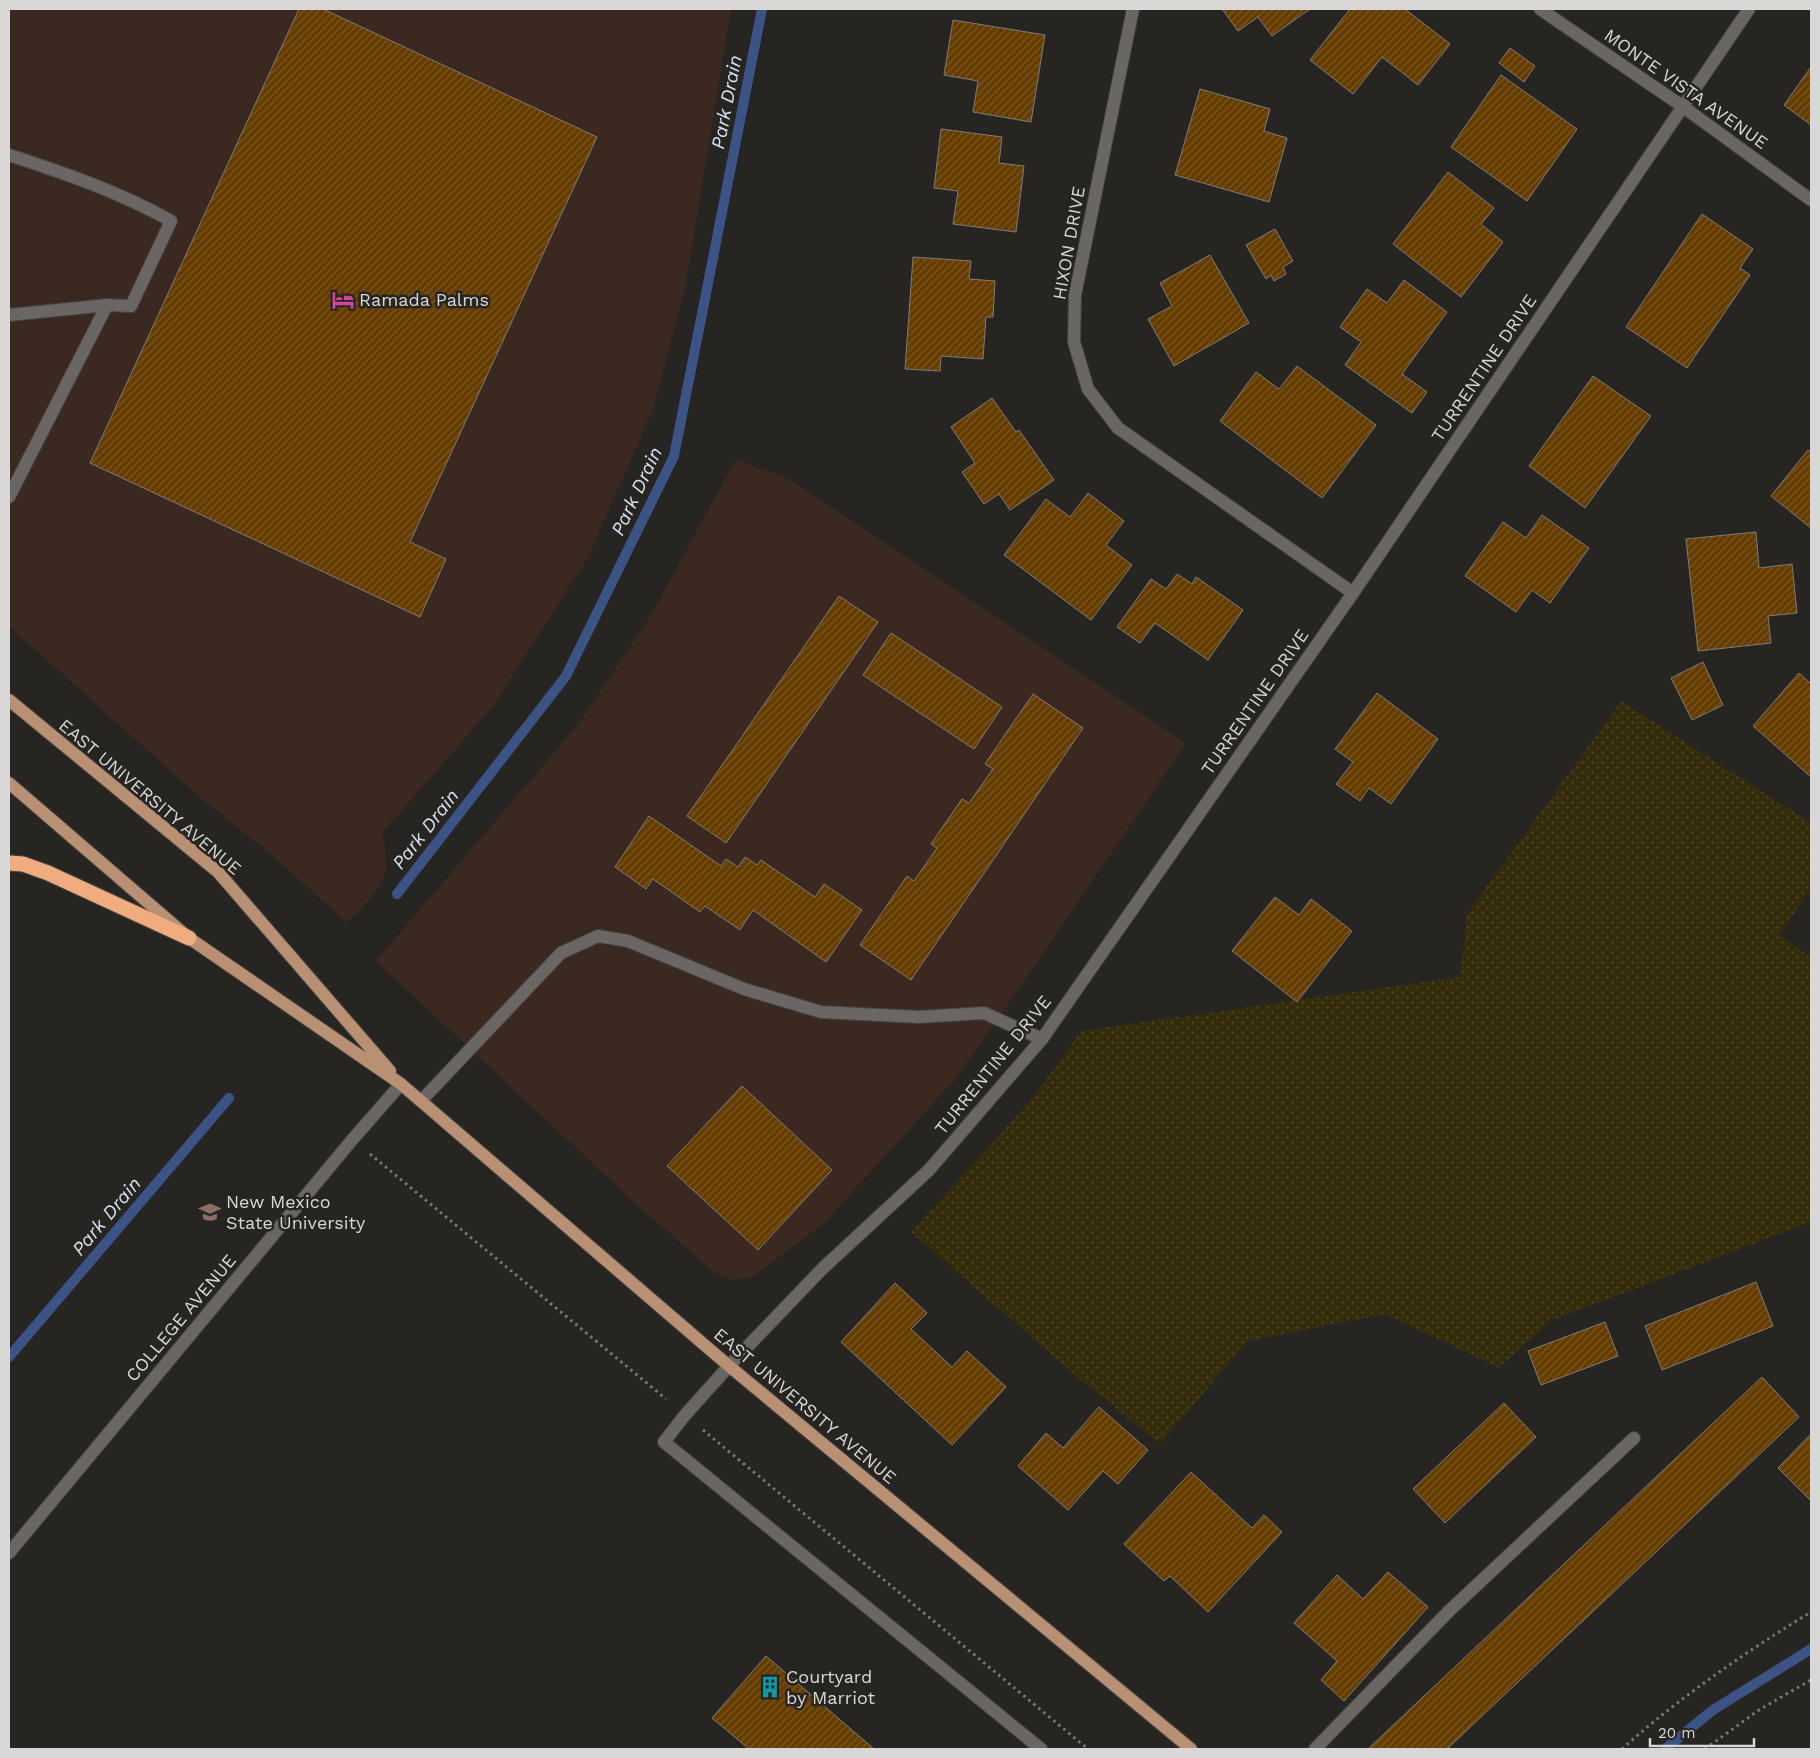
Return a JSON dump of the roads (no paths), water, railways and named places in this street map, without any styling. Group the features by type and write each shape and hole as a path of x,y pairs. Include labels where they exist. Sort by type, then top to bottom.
{"highway":[{"path":"9,863 23,864 48,873 189,938"}],"main road":[{"name":"EAST UNIVERSITY AVENUE","path":"9,700 218,872 401,1084"},
{"name":"EAST UNIVERSITY AVENUE","path":"9,783 189,938 401,1084 729,1366 1191,1749"}],"street":[{"name":"HIXON DRIVE","path":"1133,9 1075,295 1074,342 1088,388 1118,428 1353,593"},
{"name":"MONTE VISTA AVENUE","path":"1540,9 1682,106 1811,200"},
{"name":"TURRENTINE DRIVE","path":"1041,1749 664,1442 685,1415 729,1366 821,1270 929,1170 1042,1038 1353,593 1749,9"},
{"path":"9,155 65,173 148,208 171,221 131,306 107,305 9,315"},
{"path":"9,497 107,305"},
{"path":"421,1101 561,953 598,936 628,941 744,989 821,1012 919,1017 984,1013 1042,1038"},
{"name":"COLLEGE AVENUE","path":"9,1553 352,1140 401,1084"},
{"path":"1315,1749 1449,1611 1634,1438"}],"waterway":[{"name":"Park Drain","path":"397,894 566,676 674,456 762,9"},
{"name":"Park Drain","path":"9,1357 229,1098"},
{"path":"1665,1749 1713,1710 1811,1649"}],"place":[{"name":"Ramada Palms","path":"343,300"},
{"name":"New Mexico State University","path":"210,1212"},
{"name":"Courtyard by Marriot","path":"770,1687"}]}
